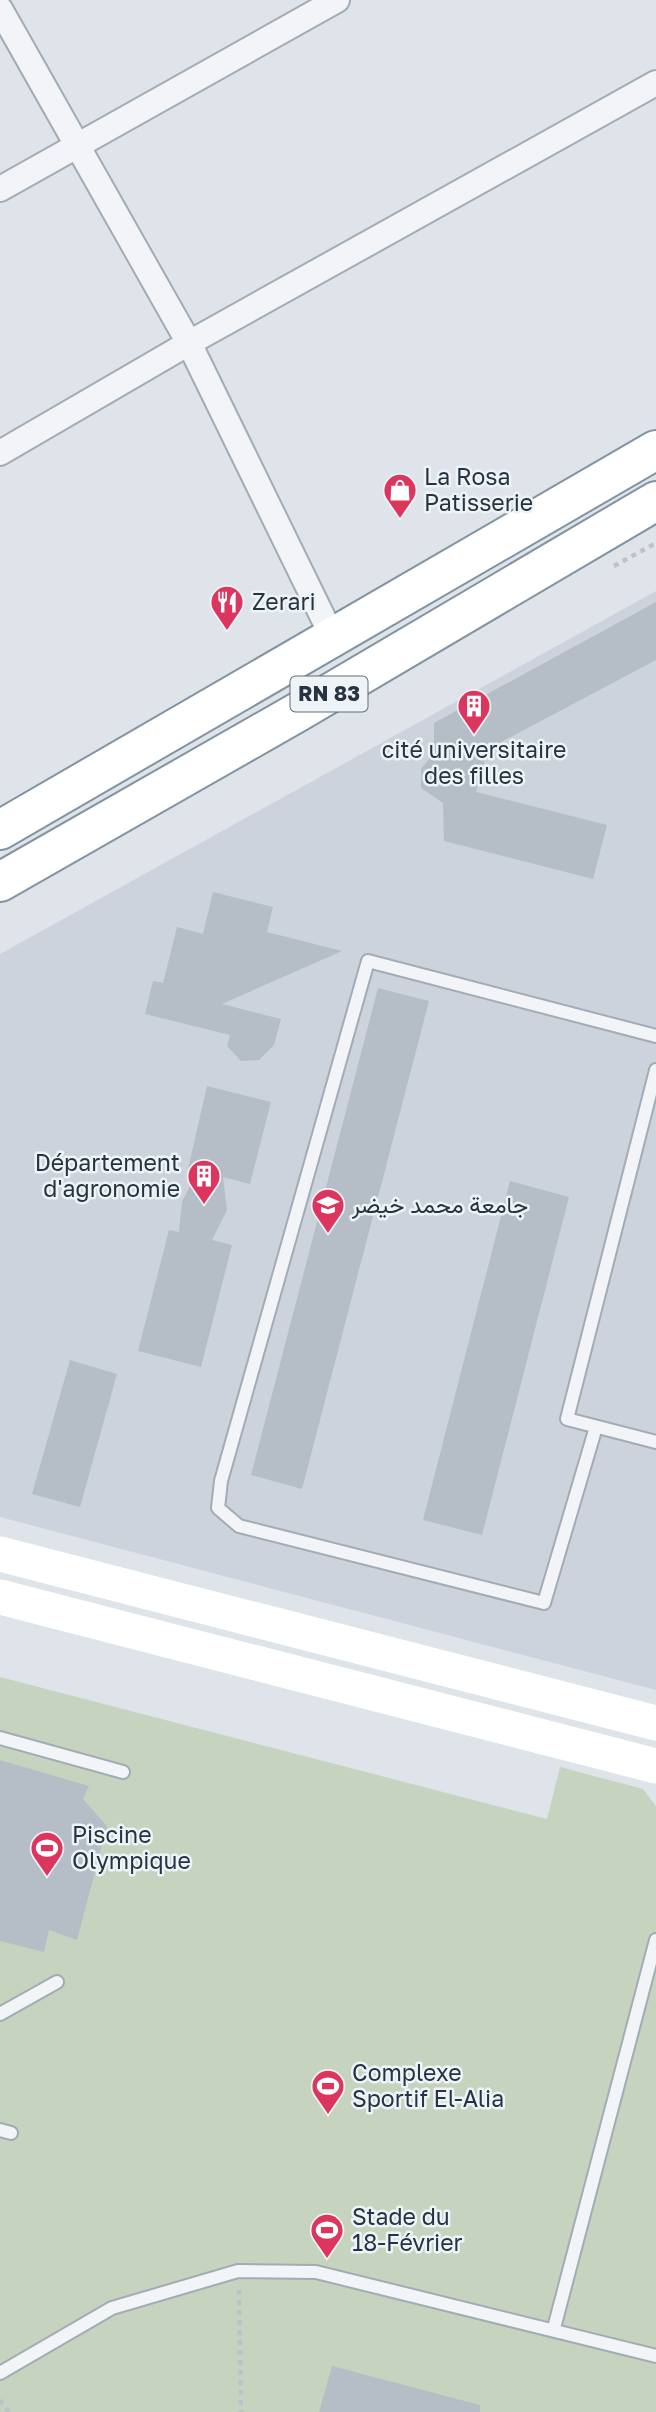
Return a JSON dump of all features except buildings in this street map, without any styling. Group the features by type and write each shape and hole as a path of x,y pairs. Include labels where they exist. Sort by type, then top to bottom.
{"highway":[{"name":"RN 83","path":"0,830 656,450"},
{"name":"RN 83","path":"0,882 656,501"}],"main road":[{"path":"0,1554 656,1723"},
{"path":"0,1597 656,1766"}],"street":[{"path":"0,188 337,0"},
{"path":"0,9 189,343 333,638"},
{"path":"0,453 189,343 656,83"}],"lane":[{"path":"596,1427 544,1603 239,1526 218,1508 221,1481 368,961 656,1036"},
{"path":"656,1070 567,1419 656,1443"},
{"path":"0,1738 123,1772"},
{"path":"554,2328 656,1940"},
{"path":"0,2014 57,1982"},
{"path":"0,2373 112,2308 238,2271 316,2272 554,2328 656,2356"}],"path":[{"path":"238,2271 241,2412"},
{"path":"0,2400 9,2412"}],"shaded area":[{"name":"جامعة محمد خيضر","path":"656,591 656,1690 0,1517 0,954"}],"green space":[{"name":"Complexe Sportif El-Alia","path":"0,1677 547,1819 560,1767 643,1789 656,1806 656,2412 0,2412"}],"place":[{"name":"La Rosa Patisserie","path":"400,520"},
{"name":"Zerari","path":"227,632"},
{"name":"cité universitaire des filles","path":"474,736"},
{"name":"Département d'agronomie","path":"204,1206"},
{"name":"جامعة محمد خيضر","path":"328,1235"},
{"name":"Piscine Olympique","path":"47,1878"},
{"name":"Complexe Sportif El-Alia","path":"328,2116"},
{"name":"Stade du 18-Février","path":"327,2260"}]}
